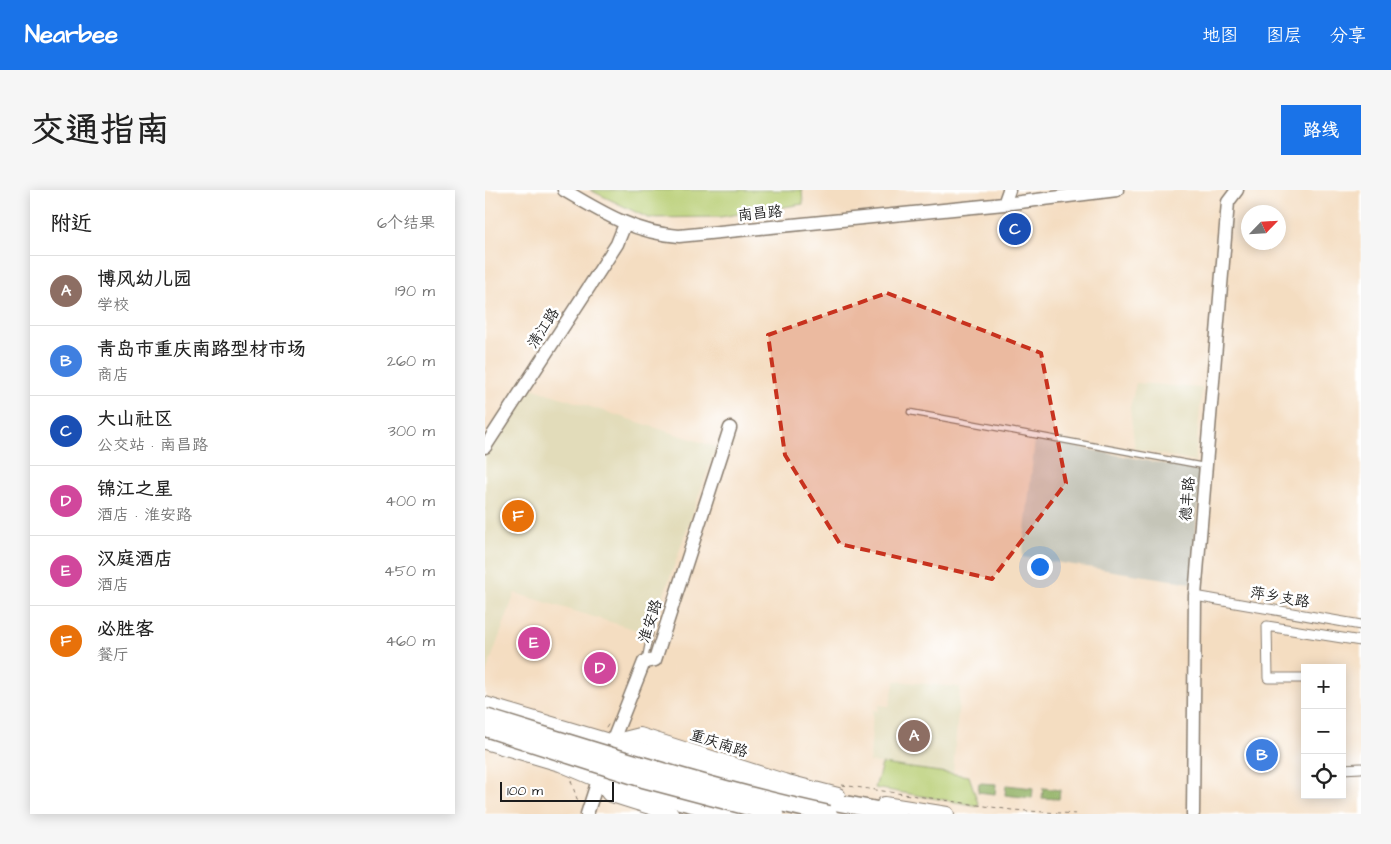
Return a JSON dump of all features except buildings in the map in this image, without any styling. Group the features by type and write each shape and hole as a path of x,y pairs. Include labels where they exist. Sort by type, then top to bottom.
{"highway":[{"path":"485,717 656,770 762,800 829,814"},
{"path":"485,728 643,779 775,814"},
{"path":"608,738 660,756 782,792 898,814"},
{"path":"597,780 629,786 731,814"}],"main road":[{"path":"485,704 608,738"},
{"name":"重庆南路","path":"608,738 640,735 823,792 869,802 947,814"},
{"path":"485,742 560,764 597,780 609,794 673,814"}],"street":[{"name":"南昌路","path":"564,190 625,224 661,235 700,236 1004,204 1117,190"},
{"path":"1004,204 1009,190"},
{"name":"德丰路","path":"1193,814 1195,596 1228,202 1237,190"},
{"name":"清江路","path":"485,447 617,244 625,224"},
{"name":"淮安路","path":"589,808 608,738 619,725 644,662 655,660 730,428"},
{"name":"萍乡支路","path":"1195,596 1361,625"},
{"path":"1301,678 1268,678 1267,626 1361,641"},
{"path":"1346,769 1361,768"}],"lane":[{"path":"911,412 1206,466"},
{"path":"644,662 650,634"}],"path":[{"path":"608,738 608,722 619,725"},
{"path":"570,779 577,799 589,808"},
{"path":"834,784 1012,810 1077,814"}],"highlighted area":[{"path":"887,293 1041,353 1066,483 992,579 840,544 785,455 768,335"}],"shaded area":[{"path":"1136,383 1202,388 1195,462 1135,449 1130,408"},
{"path":"525,386 716,447 650,634 515,593 485,676 485,447"},
{"path":"1035,439 1201,471 1191,583 1022,557"},
{"path":"895,681 960,687 953,773 870,762 873,710 878,711 879,705 889,706"}],"green space":[{"path":"590,190 802,190 803,204 720,217 648,218"},
{"path":"882,764 969,776 979,806 875,788"},
{"path":"979,783 996,784 995,794 978,792"},
{"path":"1006,785 1033,788 1032,798 1005,795"},
{"path":"1043,788 1060,790 1059,799 1042,798"}],"place":[{"name":"大山社区","path":"1015,229"},
{"name":"必胜客","path":"518,516"},
{"name":"汉庭酒店","path":"534,643"},
{"name":"锦江之星","path":"600,668"},
{"name":"博风幼儿园","path":"914,736"},
{"name":"青岛市重庆南路型材市场","path":"1262,755"}]}
